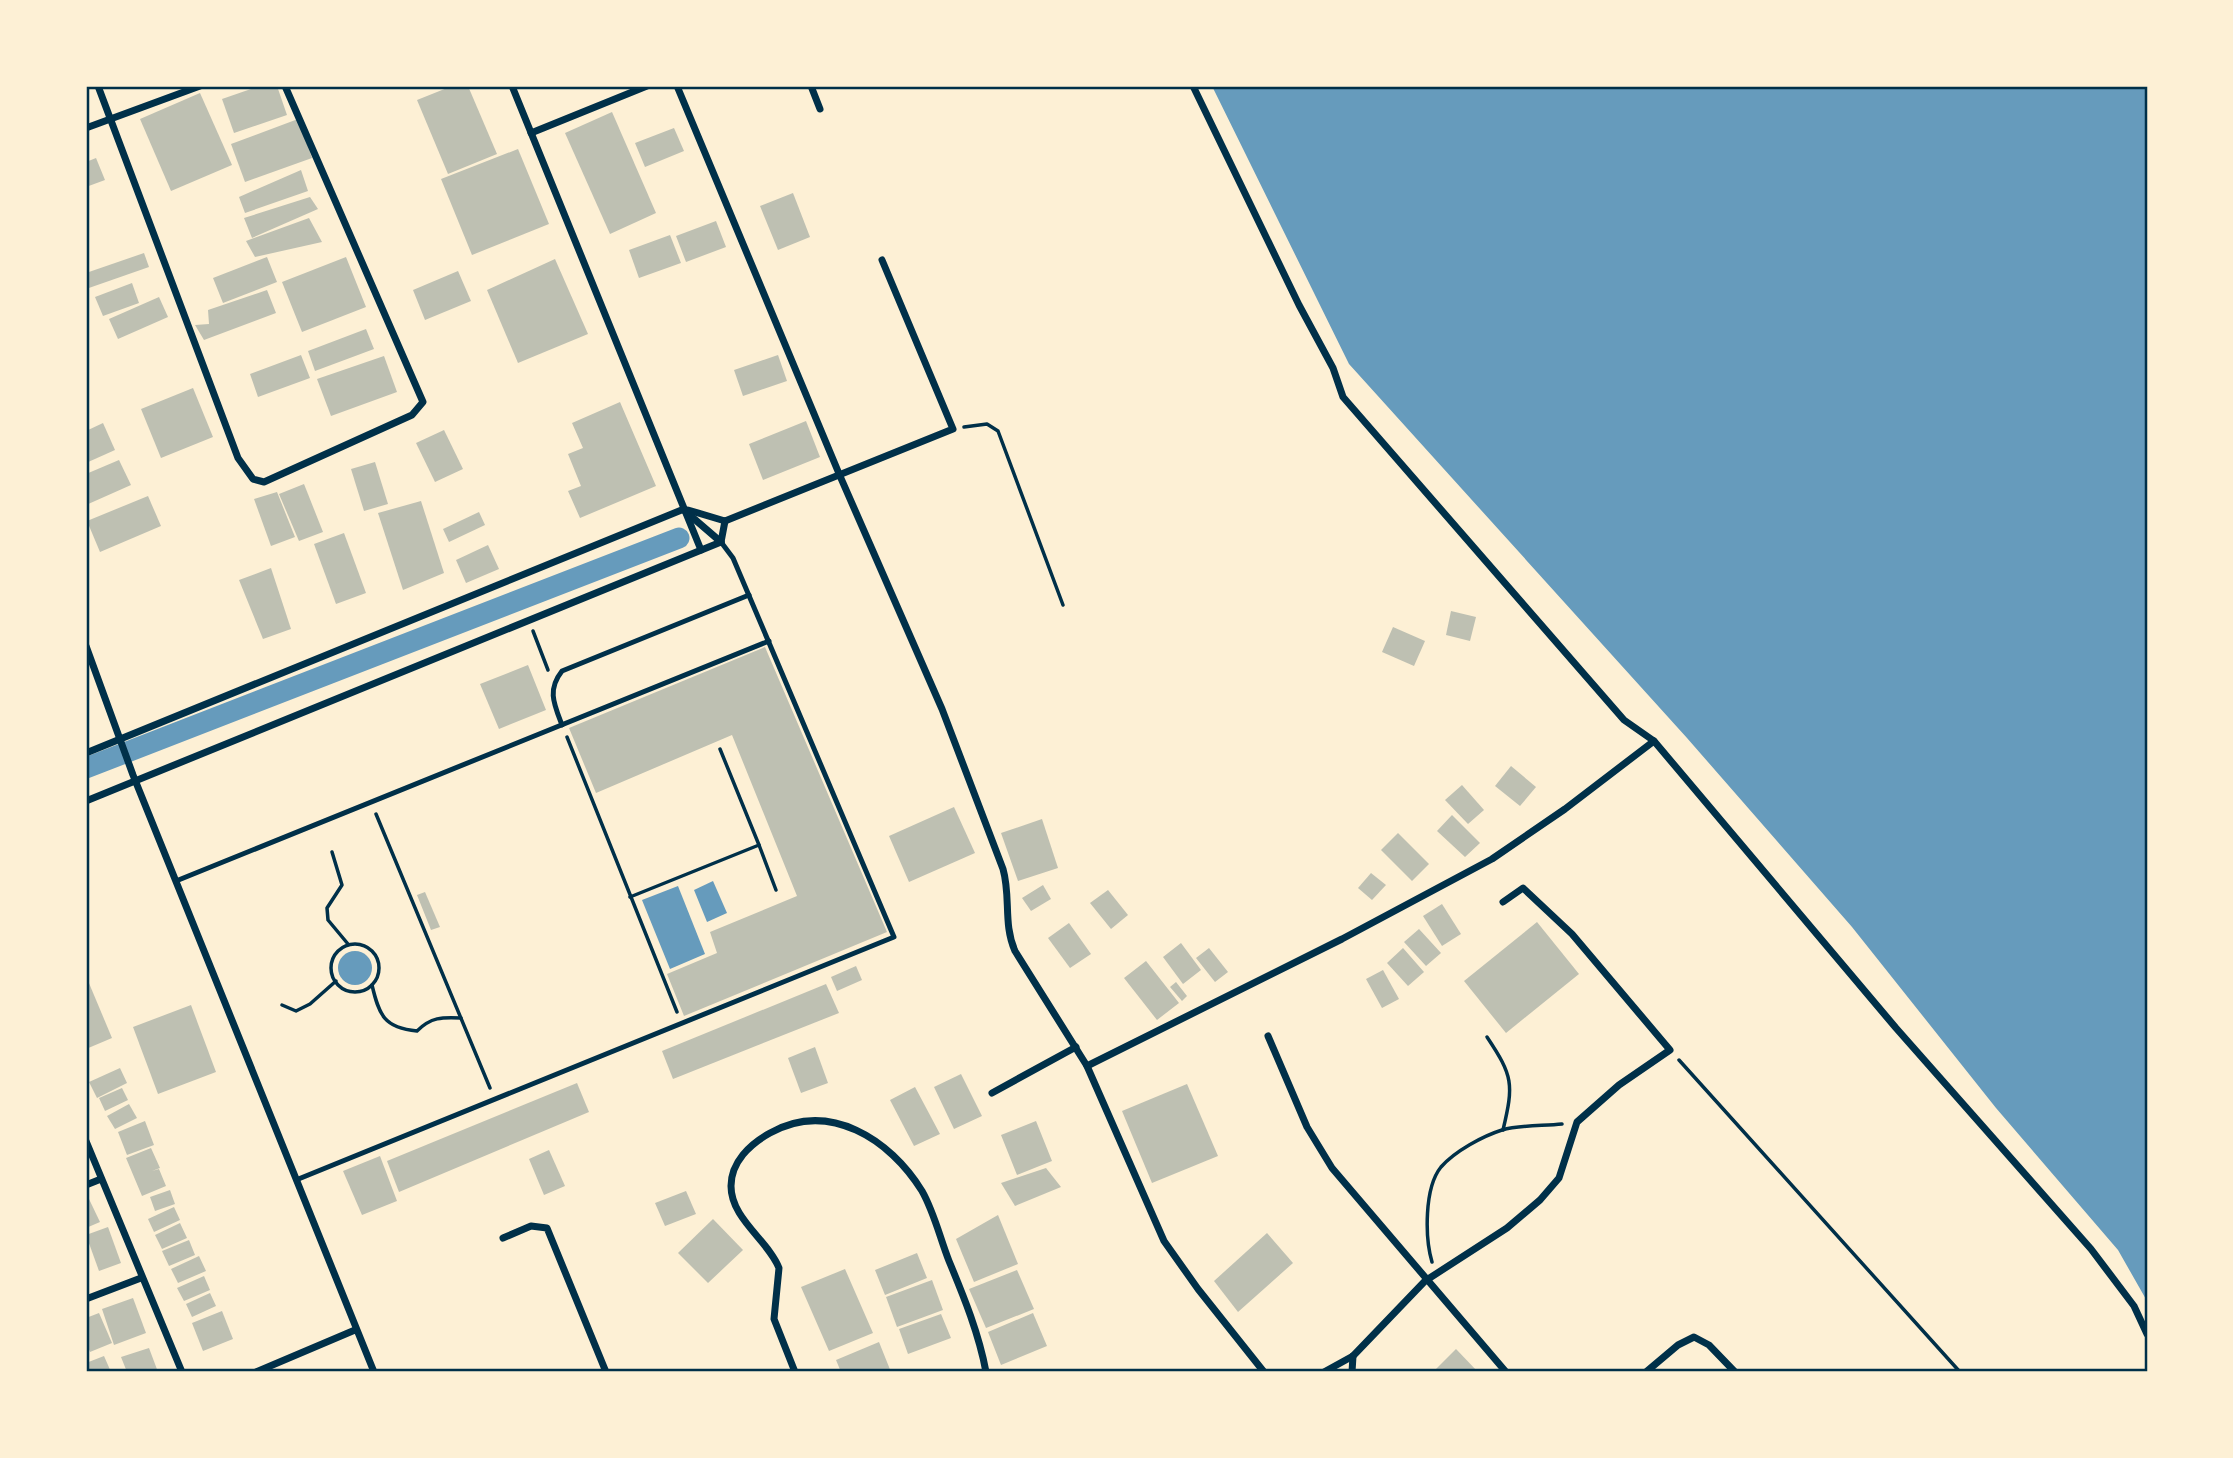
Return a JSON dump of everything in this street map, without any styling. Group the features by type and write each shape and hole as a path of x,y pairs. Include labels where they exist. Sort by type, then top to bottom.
{"street":[{"path":"98,86 238,458 247,474 264,482 418,412 423,401 285,86"},
{"path":"86,128 200,86"},
{"path":"512,86 701,550"},
{"path":"531,133 647,86"},
{"path":"677,86 840,476 942,709 989,829 1006,882 1007,932 1029,975 1087,1066 1164,1241 1198,1289 1265,1372"},
{"path":"811,86 820,109"},
{"path":"1193,86 1299,305 1333,368 1343,397 1624,720 1654,741 1903,1036 2091,1249 2134,1306 2147,1334"},
{"path":"86,753 121,743 684,509 725,521 953,429 882,260"},
{"path":"684,509 722,542"},
{"path":"722,542 725,521"},
{"path":"86,801 134,777 722,542"},
{"path":"86,646 134,777 374,1372"},
{"path":"1087,1066 1342,939 1492,859 1565,809 1654,741"},
{"path":"1324,1372 1353,1356 1425,1281 1507,1228 1540,1200 1559,1178 1577,1122 1619,1086 1670,1051 1572,934 1523,888 1503,902"},
{"path":"1268,1036 1307,1127 1332,1168 1425,1281 1506,1372"},
{"path":"992,1093 1076,1047"},
{"path":"795,1372 779,1338 774,1319 779,1268 740,1211 731,1187 738,1159 757,1140 784,1127 818,1118 834,1121 867,1136 886,1150 913,1179 929,1205 982,1353 986,1372"},
{"path":"86,1141 182,1372"},
{"path":"86,1185 101,1179"},
{"path":"503,1238 531,1226 547,1228 606,1372"},
{"path":"86,1299 141,1278"},
{"path":"256,1372 355,1330"},
{"path":"1646,1372 1678,1345 1694,1337 1709,1345 1735,1372"},
{"path":"1352,1372 1353,1356"}],"lane":[{"path":"296,1180 894,937 733,558 722,542"},
{"path":"562,725 552,700 552,683 562,671 748,595"},
{"path":"176,881 769,641"}],"path":[{"path":"953,429 987,424 998,431 1063,605"},
{"path":"529,619 552,683"},
{"path":"562,725 682,1024"},
{"path":"720,749 776,890"},
{"path":"371,802 495,1100"},
{"path":"630,897 759,845"},
{"path":"332,852 342,885 327,908 328,920 348,944"},
{"path":"348,944 360,944 373,953 378,963 379,975 372,985 361,992 346,991 336,981 332,971 333,959 339,950 348,944"},
{"path":"282,1005 296,1011 310,1004 336,981"},
{"path":"372,985 384,1020 399,1029 417,1031 426,1021 441,1016 461,1018"},
{"path":"1487,1037 1505,1064 1512,1092 1503,1130"},
{"path":"1670,1051 1960,1372"},
{"path":"1436,1274 1426,1241 1429,1203 1440,1168 1467,1147 1503,1130 1577,1122"}],"water":[{"path":"1212,86 2147,86 2147,1301 2118,1250 1996,1108 1852,927 1687,738 1349,364"},
{"path":"713,881 727,913 707,922 694,890"},
{"path":"678,886 705,954 670,969 642,900"},
{"path":"355,951 367,956 372,968 367,980 355,985 343,980 338,968 343,956"}],"building":[{"path":"260,86 277,86 287,115 234,133 222,99"},
{"path":"452,86 468,86 497,154 448,174 417,100"},
{"path":"200,93 232,165 171,191 140,119"},
{"path":"612,112 656,213 610,234 565,133"},
{"path":"298,119 312,158 245,182 231,144"},
{"path":"674,128 684,151 645,167 635,143"},
{"path":"518,149 549,224 472,255 441,179"},
{"path":"96,158 105,180 86,187 86,162"},
{"path":"301,170 308,191 245,213 239,197"},
{"path":"793,193 810,237 778,250 760,206"},
{"path":"310,197 318,209 252,238 244,218"},
{"path":"309,218 322,242 255,257 246,241"},
{"path":"716,221 726,247 686,262 676,236"},
{"path":"670,235 681,263 639,278 629,250"},
{"path":"144,253 149,267 86,289 86,273"},
{"path":"267,257 277,282 223,303 213,278"},
{"path":"346,257 366,307 302,332 282,282"},
{"path":"555,259 588,334 518,363 487,290"},
{"path":"458,271 471,301 425,320 413,290"},
{"path":"132,283 139,303 103,316 95,297"},
{"path":"267,290 276,313 204,340 195,325 209,324 208,310"},
{"path":"159,297 168,317 118,339 109,319"},
{"path":"366,329 374,349 315,371 308,351"},
{"path":"301,355 310,378 258,397 250,374"},
{"path":"778,355 787,381 743,396 734,370"},
{"path":"384,356 397,392 331,416 317,379"},
{"path":"193,388 213,437 161,458 141,409"},
{"path":"620,402 656,486 580,518 568,491 581,486 568,454 583,448 572,423"},
{"path":"806,421 820,457 763,480 749,444"},
{"path":"103,423 115,450 86,463 86,431"},
{"path":"444,430 463,469 435,482 416,443"},
{"path":"119,460 131,485 86,505 86,474"},
{"path":"375,462 388,504 364,511 351,469"},
{"path":"304,484 323,532 299,541 279,494"},
{"path":"277,492 295,537 271,546 254,499"},
{"path":"148,496 161,526 100,552 87,521"},
{"path":"421,501 444,573 403,590 378,513"},
{"path":"479,512 485,525 449,542 443,529"},
{"path":"344,533 366,593 336,604 314,544"},
{"path":"488,545 499,569 466,583 456,560"},
{"path":"271,568 291,629 263,639 239,580"},
{"path":"1451,611 1476,617 1470,641 1446,635"},
{"path":"1393,627 1425,641 1414,666 1382,652"},
{"path":"765,647 887,932 684,1016 667,974 717,953 710,932 797,896 732,735 596,793 569,728"},
{"path":"528,665 546,710 499,729 480,684"},
{"path":"1511,766 1536,787 1520,806 1495,786"},
{"path":"1462,785 1484,810 1468,824 1445,800"},
{"path":"954,807 975,853 909,882 889,836"},
{"path":"1452,815 1480,843 1465,857 1437,831"},
{"path":"1042,819 1058,868 1018,881 1001,833"},
{"path":"1398,833 1429,864 1412,881 1381,850"},
{"path":"1371,873 1386,885 1372,900 1358,888"},
{"path":"1043,885 1051,899 1031,911 1022,898"},
{"path":"1108,890 1128,915 1111,929 1090,903"},
{"path":"425,892 440,927 431,930 417,895"},
{"path":"1442,904 1461,934 1442,946 1423,916"},
{"path":"1537,922 1579,974 1506,1033 1464,981"},
{"path":"1069,923 1091,954 1070,968 1048,938"},
{"path":"1419,929 1441,953 1426,966 1404,942"},
{"path":"1181,943 1201,970 1183,984 1163,957"},
{"path":"1209,948 1228,972 1215,982 1196,958"},
{"path":"1403,948 1424,972 1408,986 1387,963"},
{"path":"1146,961 1179,1003 1157,1020 1124,978"},
{"path":"856,966 862,980 837,991 831,977"},
{"path":"1383,970 1399,999 1382,1008 1366,979"},
{"path":"86,976 112,1038 86,1049"},
{"path":"1176,982 1187,996 1182,1001 1170,987"},
{"path":"826,984 839,1013 673,1079 662,1051"},
{"path":"191,1005 216,1072 158,1094 133,1027"},
{"path":"815,1047 828,1083 801,1093 788,1058"},
{"path":"120,1068 127,1083 97,1098 89,1082"},
{"path":"961,1074 982,1116 954,1129 934,1087"},
{"path":"577,1083 589,1112 399,1192 387,1161"},
{"path":"1187,1084 1218,1156 1152,1183 1122,1111"},
{"path":"915,1087 940,1134 914,1146 890,1100"},
{"path":"122,1088 128,1100 105,1111 99,1098"},
{"path":"129,1104 137,1118 115,1129 107,1116"},
{"path":"145,1121 154,1145 127,1155 118,1132"},
{"path":"1036,1121 1052,1161 1017,1175 1001,1135"},
{"path":"151,1148 160,1168 152,1171 159,1169 166,1186 142,1196 126,1158"},
{"path":"549,1150 565,1186 544,1195 529,1159"},
{"path":"380,1156 397,1201 362,1215 343,1171"},
{"path":"1046,1168 1061,1187 1015,1206 1001,1183"},
{"path":"170,1190 175,1204 155,1211 150,1197"},
{"path":"686,1191 696,1214 665,1226 655,1203"},
{"path":"89,1199 100,1222 86,1228 86,1201"},
{"path":"174,1207 180,1220 154,1232 148,1219"},
{"path":"998,1215 1018,1264 974,1282 956,1239"},
{"path":"713,1219 743,1250 708,1283 678,1253"},
{"path":"180,1223 187,1238 162,1249 155,1235"},
{"path":"108,1227 121,1263 99,1271 86,1235"},
{"path":"1267,1233 1293,1263 1238,1312 1214,1281"},
{"path":"189,1240 195,1255 169,1266 162,1251"},
{"path":"917,1253 927,1278 885,1295 875,1270"},
{"path":"199,1256 206,1271 178,1283 171,1269"},
{"path":"845,1269 873,1333 829,1351 801,1287"},
{"path":"1017,1270 1034,1309 986,1328 969,1289"},
{"path":"204,1276 210,1290 184,1301 177,1288"},
{"path":"932,1280 943,1310 897,1327 886,1297"},
{"path":"210,1293 216,1306 192,1317 186,1304"},
{"path":"133,1298 146,1333 114,1345 102,1309"},
{"path":"222,1311 233,1339 203,1351 192,1323"},
{"path":"99,1313 112,1343 90,1352 86,1342 86,1318"},
{"path":"1033,1313 1047,1346 1001,1365 988,1332"},
{"path":"941,1314 951,1338 908,1354 899,1329"},
{"path":"879,1342 891,1372 841,1372 836,1360"},
{"path":"149,1348 158,1372 127,1372 121,1357"},
{"path":"1456,1349 1478,1372 1433,1372"},
{"path":"104,1356 111,1372 86,1372 86,1363"}],"waterway":[{"path":"86,768 679,538"}]}
